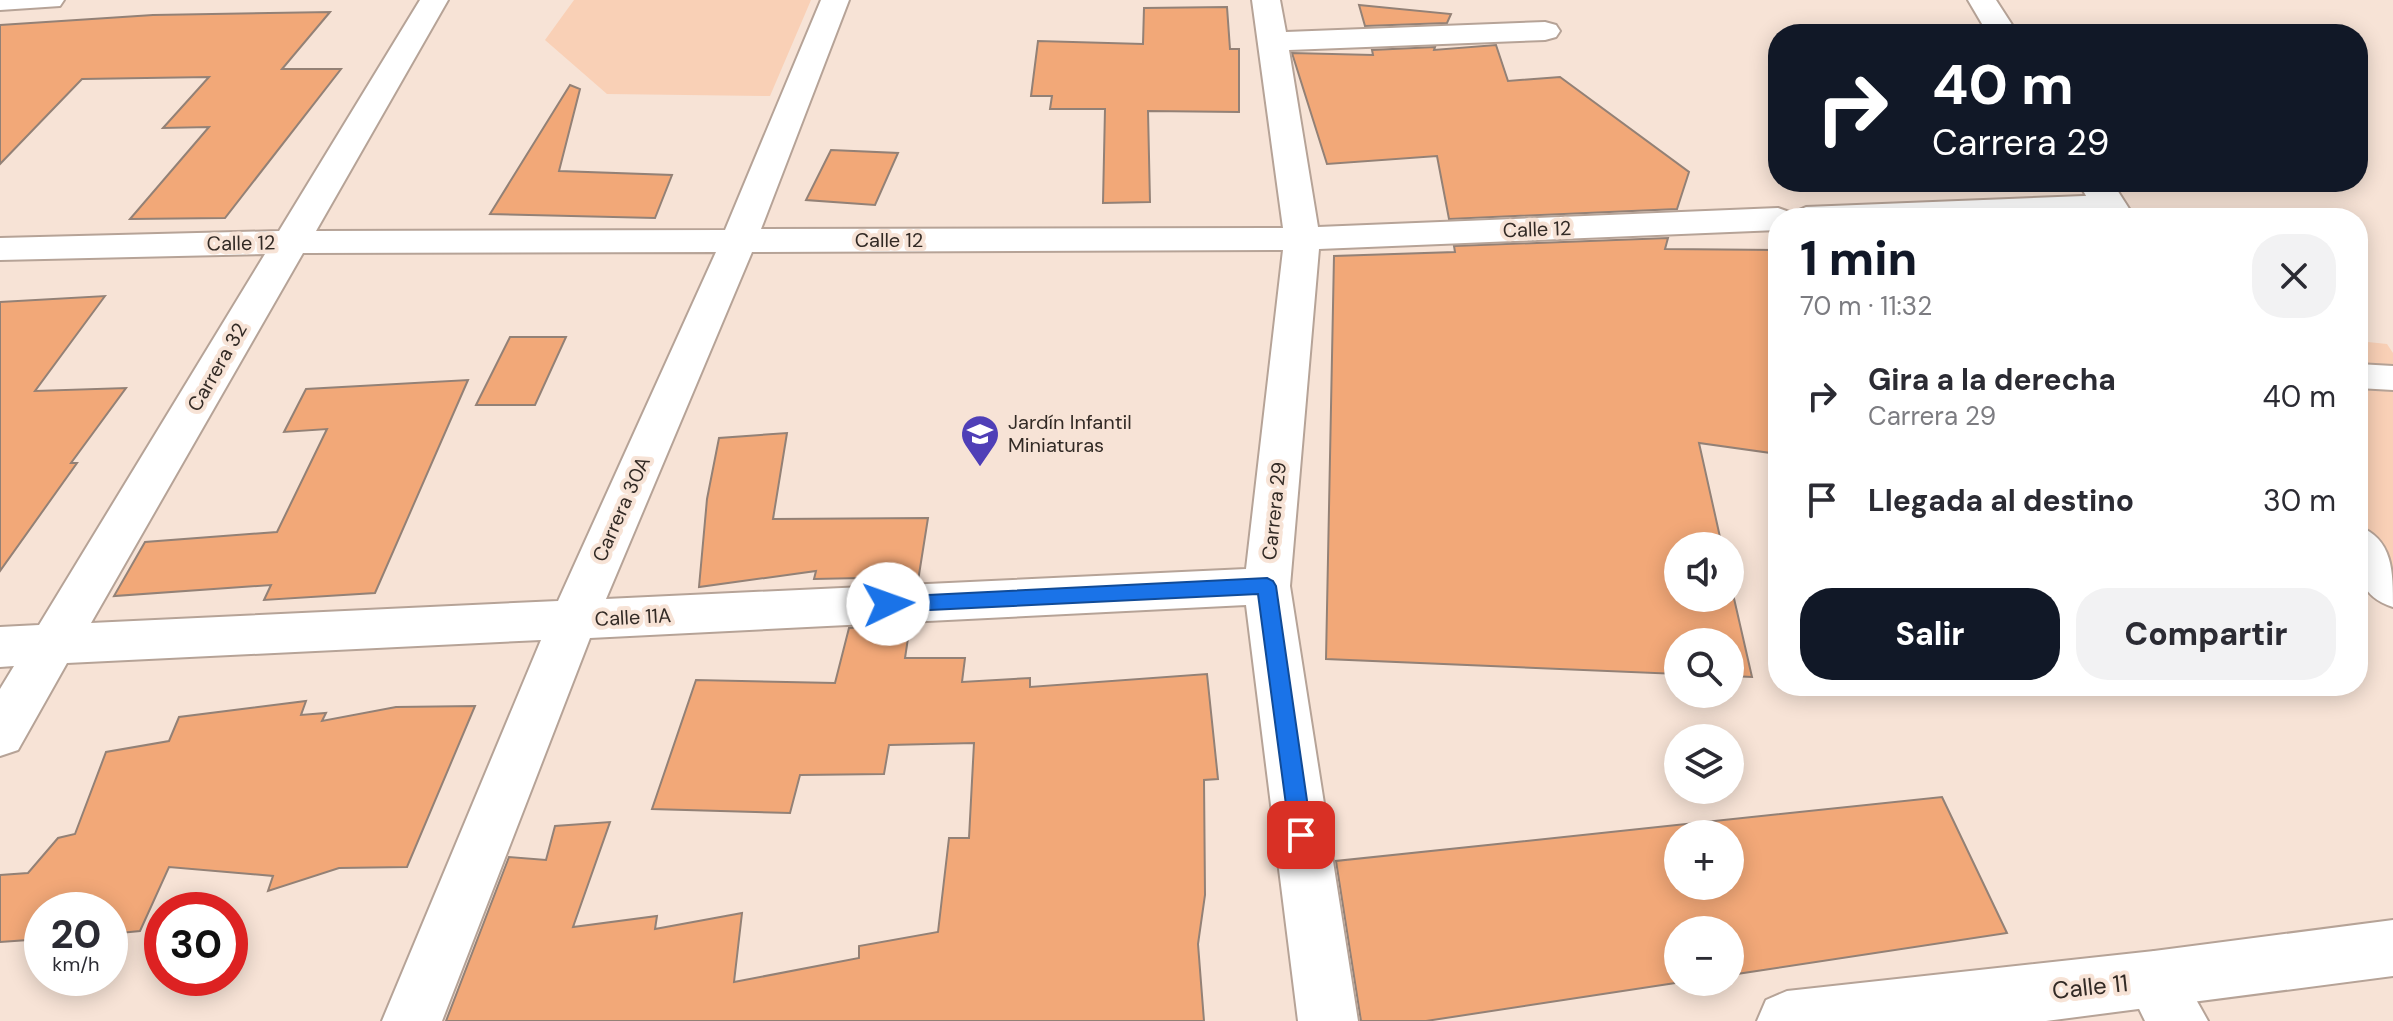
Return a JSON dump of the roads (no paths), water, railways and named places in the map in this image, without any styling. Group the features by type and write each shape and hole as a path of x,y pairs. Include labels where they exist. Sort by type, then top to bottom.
{"street":[{"path":"0,1 50,0"},
{"name":"Carrera 32","path":"0,734 434,0"},
{"name":"Carrera 30A","path":"412,1021 573,620 739,240 835,0"},
{"name":"Carrera 29","path":"1266,0 1302,239 1267,586 1328,1021"},
{"path":"1982,0 1997,24"},
{"path":"1272,42 1545,31"},
{"path":"1994,208 2107,202"},
{"name":"Calle 12","path":"0,249 290,242 1302,239 1768,219"},
{"path":"2368,377 2393,378"},
{"path":"2368,556 2393,589"},
{"name":"Calle 11A","path":"0,647 1267,586"},
{"name":"Calle 11","path":"1787,1021 2166,1001 2393,948"}],"place":[{"name":"Jardín Infantil Miniaturas","path":"980,468"}]}
